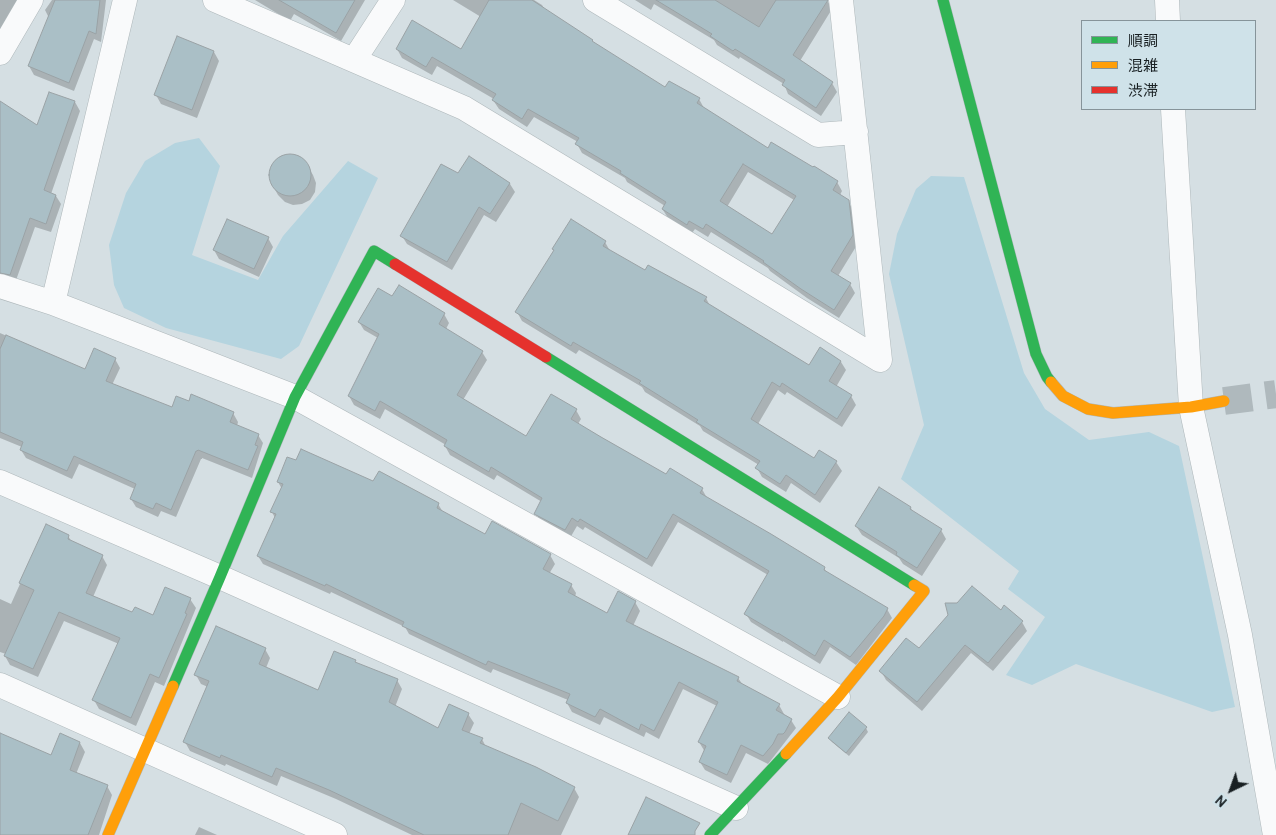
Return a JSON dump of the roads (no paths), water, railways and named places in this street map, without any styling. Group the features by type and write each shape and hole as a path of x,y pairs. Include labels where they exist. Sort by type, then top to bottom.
{"street":[{"path":"0,53 31,0"},
{"path":"53,302 125,0"},
{"path":"215,0 464,108 880,360 841,0"},
{"path":"354,60 393,0"},
{"path":"595,0 818,135 856,132"},
{"path":"943,0 1036,354 1047,377 1063,396 1088,409 1113,413 1224,401"},
{"path":"1167,0 1168,20"},
{"path":"1173,110 1191,406 1240,635 1275,835"},
{"path":"108,835 220,578 295,397 374,251 924,592 838,697 710,835"},
{"path":"0,286 53,302 295,397 838,697"},
{"path":"0,482 736,808"},
{"path":"0,685 334,835"}],"tunnel":[{"path":"1224,401 1276,394"}]}
